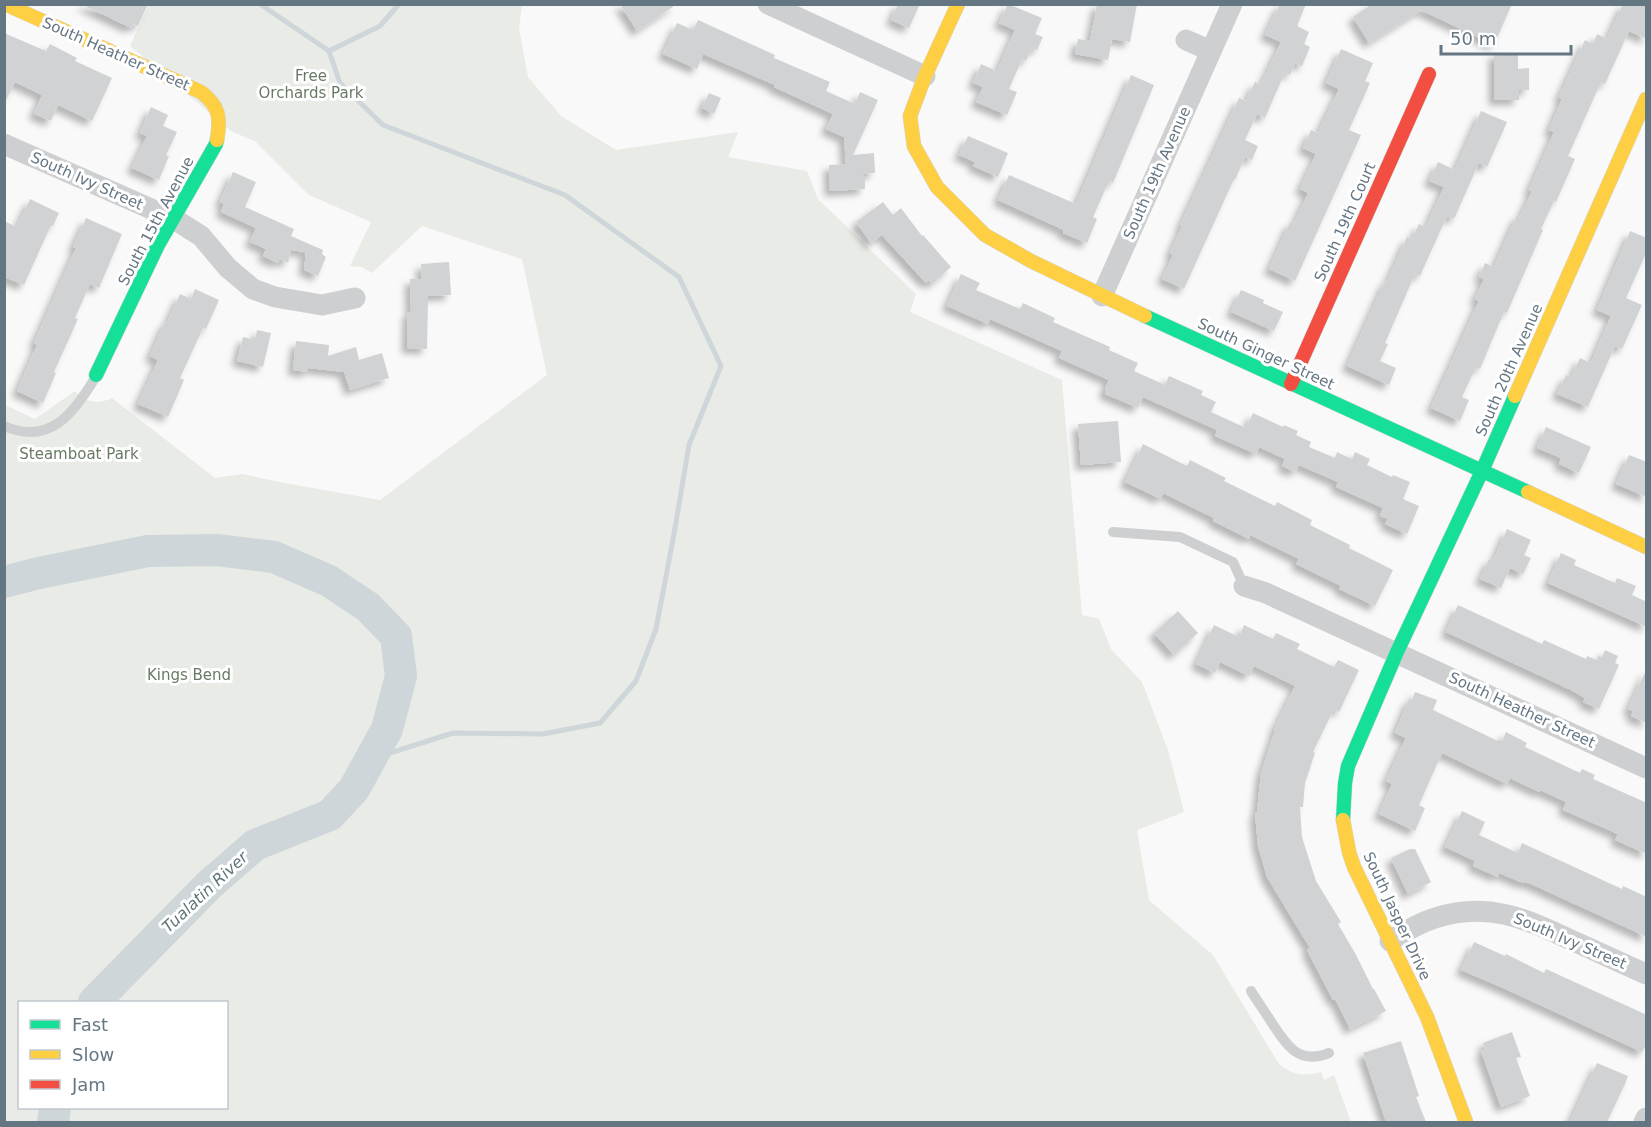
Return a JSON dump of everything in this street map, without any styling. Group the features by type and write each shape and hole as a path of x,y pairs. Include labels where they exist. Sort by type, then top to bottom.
{"street":[{"name":"South Heather Street","path":"5,4 201,92 212,100 219,112"},
{"path":"768,4 925,76 958,4"},
{"name":"South 19th Avenue","path":"1102,296 1232,4"},
{"path":"1186,39 1211,51"},
{"name":"South 19th Court","path":"1291,384 1429,74"},
{"name":"South Ginger Street","path":"925,76 910,116 914,146 937,187 986,235 1031,261 1102,296 1647,547"},
{"name":"South 20th Avenue","path":"1397,652 1482,471 1647,99"},
{"name":"South 15th Avenue","path":"96,375 158,245 216,144 220,128 219,112"},
{"name":"South Ivy Street","path":"4,144 174,219 201,236 228,268 253,289 275,297 322,305 355,298"},
{"name":"South Heather Street","path":"1244,586 1266,593 1397,652 1647,768"},
{"name":"South Jasper Drive","path":"1397,652 1348,766 1343,819 1349,852 1361,883 1427,1017 1466,1122"},
{"name":"South Ivy Street","path":"1390,940 1436,917 1484,911 1498,912 1527,920 1647,974"},
{"path":"1644,1122 1647,1118"}],"lane":[{"path":"4,426 26,432 44,431 66,419 82,400 96,375"},
{"path":"1113,532 1172,536 1187,540 1233,562 1244,586"},
{"path":"1251,991 1283,1041 1293,1051 1300,1055 1313,1057 1329,1053"}],"green space":[{"path":"149,4 522,5 519,28 528,77 561,116 616,150 738,132 728,157 807,171 818,199 916,294 910,312 1062,380 1082,615 1099,619 1111,649 1142,682 1168,750 1184,812 1137,830 1149,900 1213,955 1279,1064 1299,1074 1321,1072 1324,1080 1334,1075 1351,1122 5,1122 5,405 35,419 75,391 83,398 92,401 112,398 215,478 243,474 380,500 547,375 522,259 422,226 372,273 362,267 350,266 371,222 309,195 256,142 231,131 130,46"}],"building":[{"path":"81,4 148,4 138,26 133,24 131,28"},
{"path":"620,4 677,4 637,31"},
{"path":"898,4 920,4 909,28 891,20"},
{"path":"1008,4 1042,18 1035,34 1043,37 1037,50 1032,48 1026,61 1022,59 1009,89 1017,92 1007,115 976,102 983,87 973,83 981,64 997,71 1015,30 999,23"},
{"path":"1097,4 1137,4 1130,42 1112,39 1108,60 1075,54 1078,39 1090,41"},
{"path":"1280,4 1306,4 1297,26 1309,32 1304,44 1310,47 1302,66 1295,63 1290,75 1285,72 1265,118 1257,114 1245,140 1258,146 1252,160 1245,157 1184,289 1162,279 1173,255 1170,253 1182,226 1180,226 1239,98 1246,101 1255,82 1261,85 1281,42 1265,35"},
{"path":"1372,4 1512,4 1494,45 1421,10 1369,43 1353,17"},
{"path":"1623,4 1647,4 1647,39 1629,31 1605,84 1601,82 1568,156 1575,159 1541,229 1543,230 1507,313 1504,312 1480,369 1476,367 1462,397 1469,400 1460,421 1431,408 1479,301 1475,299 1484,279 1479,277 1485,263 1494,267 1517,215 1520,217 1532,191 1529,190 1554,132 1549,130 1562,99 1559,97 1585,40 1593,44 1597,34 1607,39"},
{"path":"698,20 775,55 774,58 830,82 826,91 855,104 860,92 878,100 853,155 874,153 875,173 862,174 865,177 865,189 830,191 829,165 846,164 844,137 826,129 833,114 774,87 775,85 703,54 697,69 663,54 677,23 693,30"},
{"path":"4,33 46,51 50,44 77,58 75,61 112,78 92,121 58,105 51,121 34,114 42,95 15,82 4,104"},
{"path":"1341,49 1373,63 1365,81 1370,83 1349,130 1361,135 1295,281 1269,269 1290,222 1294,224 1308,193 1300,189 1316,154 1303,148 1311,130 1318,133 1339,89 1326,83"},
{"path":"1494,53 1518,53 1518,69 1529,68 1529,90 1519,90 1519,100 1494,100"},
{"path":"1131,75 1154,85 1113,183 1109,181 1093,217 1097,219 1087,243 998,200 1009,175 1076,204"},
{"path":"709,93 721,98 714,114 702,108"},
{"path":"151,107 168,115 163,126 177,132 166,155 169,156 159,180 132,168 147,136 140,133"},
{"path":"1481,111 1507,122 1487,167 1479,163 1454,219 1447,216 1420,276 1415,274 1385,343 1388,344 1380,361 1396,368 1389,385 1347,366 1407,237 1412,239 1419,224 1426,227 1444,187 1429,181 1438,162 1455,170"},
{"path":"968,136 1008,153 998,177 973,166 975,162 959,155"},
{"path":"233,172 256,182 245,207 294,229 291,236 323,250 322,254 326,257 318,276 304,270 306,252 291,250 288,263 280,259 278,263 263,256 266,249 250,242 256,228 221,212 224,204 220,202"},
{"path":"30,199 59,213 53,226 51,225 24,285 4,277 4,221 17,227"},
{"path":"883,202 893,215 901,208 922,236 951,267 932,284 929,280 926,283 882,235 871,243 856,222"},
{"path":"86,218 122,234 99,288 90,284 43,403 17,391 37,345 34,343 76,248 73,247"},
{"path":"1630,231 1647,238 1647,251 1626,298 1642,305 1622,349 1615,346 1588,407 1557,394 1566,375 1571,377 1580,358 1591,363 1611,316 1597,310"},
{"path":"449,262 451,295 428,296 427,349 407,348 408,312 411,312 410,279 422,279 421,264"},
{"path":"961,274 980,283 976,290 1020,309 1023,303 1055,318 1053,322 1110,347 1109,350 1138,363 1134,371 1165,385 1169,376 1203,391 1201,395 1216,402 1211,412 1246,428 1253,413 1283,427 1284,425 1298,431 1296,435 1311,442 1309,447 1335,458 1337,452 1352,459 1355,452 1370,459 1367,465 1392,477 1393,475 1410,482 1403,499 1419,506 1407,534 1385,524 1388,519 1380,516 1383,508 1336,487 1338,482 1299,465 1295,472 1282,466 1285,459 1259,447 1256,454 1215,436 1217,430 1143,397 1138,408 1105,394 1109,380 1059,358 1062,351 990,319 988,324 947,306"},
{"path":"195,289 219,300 180,378 184,380 168,417 138,404 158,360 150,356 165,322 167,323 180,294 191,299"},
{"path":"1241,290 1264,300 1263,303 1283,312 1274,331 1231,312"},
{"path":"257,330 271,333 263,367 237,361 243,337 255,340"},
{"path":"296,341 329,345 328,356 356,347 359,360 382,353 389,378 350,390 344,372 308,368 308,372 293,370"},
{"path":"1118,421 1121,462 1081,465 1078,424"},
{"path":"1546,427 1591,447 1579,473 1559,464 1561,458 1537,448"},
{"path":"1143,444 1187,466 1190,460 1226,478 1224,481 1275,506 1277,502 1312,520 1310,525 1350,545 1349,548 1393,570 1375,606 1339,589 1341,586 1296,564 1299,559 1250,535 1249,539 1213,521 1214,518 1163,493 1161,499 1125,482"},
{"path":"1629,455 1647,462 1647,497 1616,484"},
{"path":"1507,529 1531,540 1524,555 1531,558 1523,574 1510,568 1501,588 1480,579 1489,559 1493,561"},
{"path":"1561,553 1576,560 1574,565 1615,583 1617,578 1636,586 1632,595 1647,602 1647,627 1548,583"},
{"path":"1458,605 1542,644 1544,640 1586,659 1587,656 1597,660 1598,656 1602,657 1605,650 1618,656 1615,663 1619,665 1599,709 1583,702 1585,698 1571,690 1446,632"},
{"path":"1178,611 1198,633 1174,655 1154,633"},
{"path":"1214,625 1239,637 1244,625 1273,639 1276,633 1300,644 1297,649 1334,667 1338,660 1359,670 1339,712 1334,709 1313,752 1315,753 1305,783 1303,807 1300,807 1302,837 1316,881 1341,922 1338,924 1386,1011 1350,1029 1307,950 1310,948 1267,877 1258,846 1255,813 1257,812 1261,773 1274,730 1295,686 1254,666 1249,676 1220,662 1215,673 1196,664"},
{"path":"1647,668 1647,723 1631,716 1633,711 1628,709"},
{"path":"1415,692 1437,700 1433,710 1498,741 1499,739 1502,741 1506,732 1527,743 1525,747 1580,773 1582,769 1595,775 1593,779 1647,803 1647,854 1615,840 1618,834 1563,810 1566,802 1510,778 1507,784 1442,753 1419,805 1425,808 1415,831 1379,814 1392,784 1386,781 1406,738 1395,733 1409,699 1412,700"},
{"path":"1462,811 1485,822 1479,835 1518,853 1522,843 1622,889 1623,886 1647,897 1647,937 1531,884 1499,873 1498,877 1473,866 1475,861 1445,847"},
{"path":"1415,849 1431,882 1408,894 1391,858"},
{"path":"1474,942 1505,956 1506,954 1544,973 1546,969 1647,1015 1647,1043 1642,1052 1461,970"},
{"path":"1512,1032 1521,1057 1516,1058 1530,1096 1501,1107 1481,1051 1485,1050 1483,1043"},
{"path":"1401,1041 1419,1096 1416,1097 1426,1122 1386,1122 1363,1053"},
{"path":"1597,1063 1628,1076 1625,1084 1607,1122 1570,1122"}],"waterway":[{"path":"260,4 329,51 340,83 383,125 565,195 679,277 721,366 689,445 656,629 636,681 600,723 543,734 453,733 371,759"},
{"path":"329,51 380,26 399,4"},
{"name":"Tualatin River","path":"4,582 148,551 217,550 274,557 329,581 368,607 396,636 401,676 387,729 354,789 330,815 255,845 209,885 95,1001"},
{"name":"Tualatin River","path":"53,1122 55,1109"}],"traffic: fast":[{"path":"96,375 158,245 217,140"},
{"path":"1145,316 1528,492"},
{"path":"1343,820 1348,766 1397,652 1515,396"}],"traffic: slow":[{"path":"5,4 201,92 215,107 219,125 217,140"},
{"path":"958,4 925,76 910,116 914,146 937,187 985,235 1031,261 1145,316"},
{"path":"1515,396 1646,99"},
{"path":"1528,492 1646,547"},
{"path":"1343,820 1354,867 1427,1017 1466,1122"}],"traffic: jam":[{"path":"1291,384 1429,74"}],"park label":[{"name":"Free Orchards Park","path":"311,84"},
{"name":"Steamboat Park","path":"79,454"},
{"name":"Kings Bend","path":"189,675"}]}
